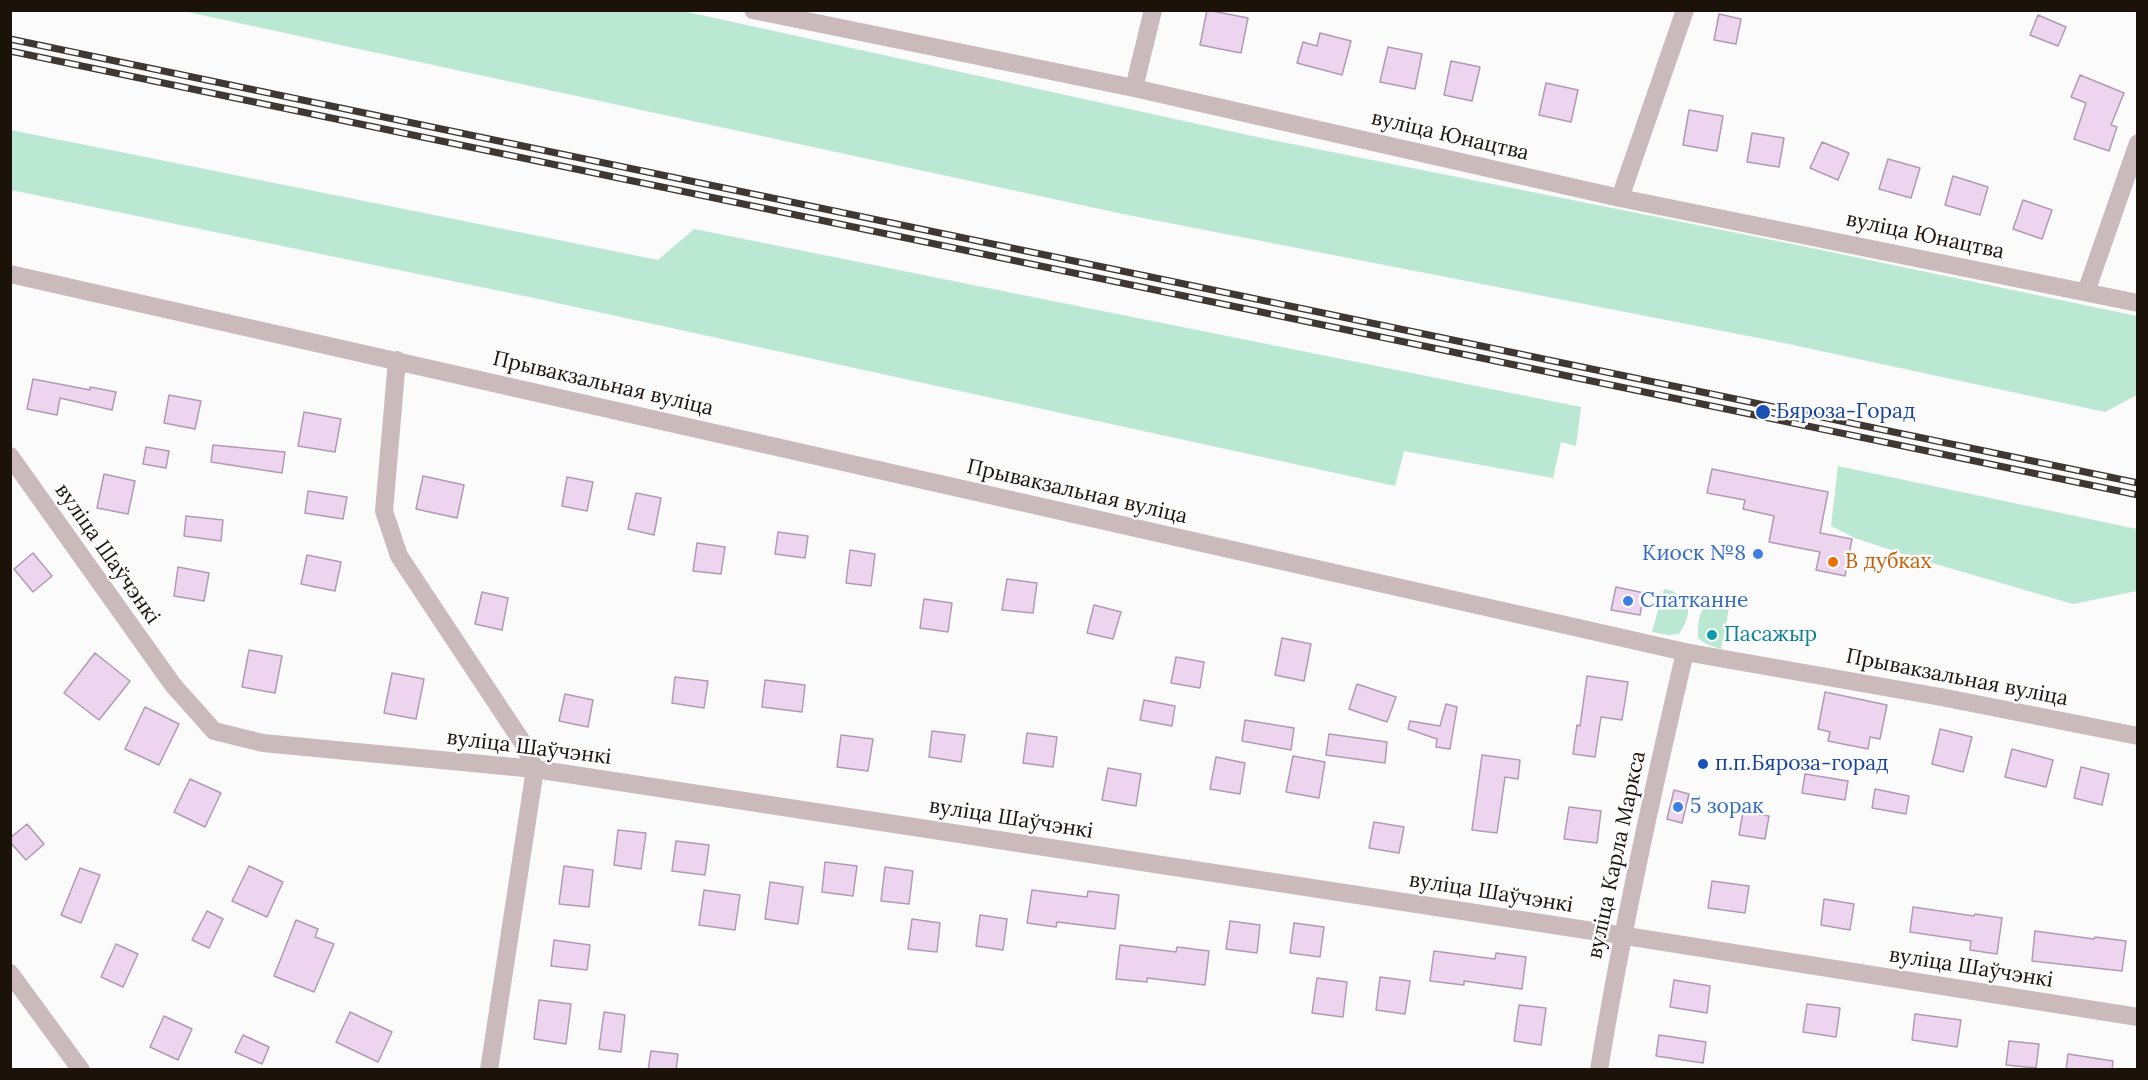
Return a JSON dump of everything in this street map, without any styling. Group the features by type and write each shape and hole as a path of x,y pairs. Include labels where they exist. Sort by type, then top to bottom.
{"street":[{"name":"вуліца Юнацтва","path":"753,10 1134,88 1620,198 2138,303"},
{"path":"1134,88 1153,10"},
{"path":"1620,198 1685,10"},
{"path":"2085,292 2138,143"},
{"name":"Прывакзальная вуліца","path":"10,274 1685,652 1941,697 2138,736"},
{"path":"397,360 384,511 399,556 523,742 535,769 489,1070"},
{"name":"вуліца Шаўчэнкі","path":"10,456 173,685 214,731 263,743 535,769 2138,1017"},
{"name":"вуліца Карла Маркса","path":"1599,1070 1622,936 1685,652"},
{"path":"10,973 81,1070"}],"green space":[{"path":"183,11 683,11 1257,137 1802,246 2137,316 2137,395 2105,412 1779,342 1123,214"},
{"path":"11,130 658,260 694,229 1581,407 1576,446 1561,442 1553,478 1404,451 1395,486 534,298 11,190"},
{"path":"1838,466 2137,529 2137,591 2073,604 1855,538 1831,526"},
{"path":"1664,589 1673,591 1687,602 1687,619 1679,634 1668,635 1652,632"},
{"path":"1722,597 1731,599 1721,649 1706,644 1698,638 1698,630 1704,607"}],"building":[{"path":"1207,10 1248,18 1241,53 1200,45"},
{"path":"1719,14 1741,19 1736,44 1714,40"},
{"path":"2038,15 2066,27 2058,46 2030,35"},
{"path":"1320,33 1351,41 1342,75 1297,63 1303,42 1317,46"},
{"path":"1388,47 1422,54 1415,89 1380,82"},
{"path":"1451,61 1480,67 1472,101 1444,95"},
{"path":"2080,75 2124,93 2111,125 2117,127 2109,151 2074,139 2086,103 2071,97"},
{"path":"1546,83 1578,90 1571,122 1539,115"},
{"path":"1689,110 1723,116 1717,151 1683,145"},
{"path":"1752,133 1784,138 1779,167 1747,162"},
{"path":"1822,142 1849,153 1838,180 1810,168"},
{"path":"1888,159 1920,168 1911,198 1879,189"},
{"path":"1953,176 1988,187 1980,215 1945,205"},
{"path":"2023,200 2052,210 2042,239 2013,229"},
{"path":"33,379 90,390 90,387 116,392 112,410 60,398 57,415 27,409"},
{"path":"169,395 201,401 195,429 164,423"},
{"path":"304,412 341,419 335,452 298,446"},
{"path":"213,445 285,452 282,473 211,462"},
{"path":"146,447 169,451 166,468 143,464"},
{"path":"1712,469 1828,492 1820,533 1852,539 1845,576 1816,570 1820,552 1769,542 1774,516 1743,509 1745,500 1707,493"},
{"path":"104,474 135,481 128,514 97,508"},
{"path":"423,476 464,485 457,518 416,509"},
{"path":"567,477 593,482 587,511 562,506"},
{"path":"308,491 347,497 343,519 305,513"},
{"path":"636,493 661,498 654,535 628,529"},
{"path":"186,516 223,520 221,541 184,536"},
{"path":"778,532 808,536 805,558 775,554"},
{"path":"697,543 725,547 721,574 693,571"},
{"path":"850,550 875,554 871,586 846,583"},
{"path":"33,553 52,576 33,592 14,569"},
{"path":"307,555 341,562 335,591 301,584"},
{"path":"178,567 209,573 204,601 174,596"},
{"path":"1007,579 1037,583 1033,613 1002,610"},
{"name":"Спатканне","path":"1616,587 1644,593 1640,615 1611,610"},
{"path":"482,592 508,598 502,630 475,624"},
{"path":"924,599 952,603 948,632 920,628"},
{"path":"1094,605 1121,612 1113,639 1087,633"},
{"path":"1282,638 1311,644 1304,681 1275,675"},
{"path":"249,650 282,656 275,693 242,687"},
{"path":"95,653 130,681 99,720 64,693"},
{"path":"1176,657 1204,662 1200,688 1171,683"},
{"path":"392,673 424,679 416,719 384,713"},
{"path":"1587,676 1628,682 1622,720 1601,717 1595,757 1573,754 1577,725 1580,726"},
{"path":"675,677 708,681 704,708 672,703"},
{"path":"765,680 805,685 802,712 762,707"},
{"path":"1357,684 1396,697 1387,722 1349,709"},
{"path":"1825,692 1887,705 1880,739 1870,737 1868,749 1828,741 1830,732 1818,729"},
{"path":"565,694 593,700 588,727 559,721"},
{"path":"1144,700 1175,706 1172,726 1140,720"},
{"path":"1446,704 1457,707 1450,749 1436,747 1437,739 1408,729 1410,721 1440,726"},
{"path":"145,707 179,724 159,765 125,749"},
{"path":"1245,720 1294,728 1291,750 1242,741"},
{"path":"1940,729 1972,737 1963,772 1932,764"},
{"path":"932,731 965,735 961,762 929,757"},
{"path":"1027,733 1057,737 1053,767 1023,763"},
{"path":"1329,734 1387,742 1385,763 1326,755"},
{"path":"841,735 873,739 868,771 837,767"},
{"path":"2012,749 2053,760 2046,787 2005,777"},
{"path":"1482,755 1520,760 1518,779 1505,777 1497,833 1472,830"},
{"path":"1293,756 1325,762 1319,798 1286,792"},
{"path":"1216,757 1245,763 1240,794 1210,789"},
{"path":"2081,767 2109,774 2102,805 2074,798"},
{"path":"1108,768 1141,774 1136,806 1102,800"},
{"path":"1805,774 1848,781 1845,800 1802,793"},
{"path":"190,779 221,793 205,827 174,812"},
{"path":"1875,789 1909,796 1906,814 1872,808"},
{"name":"5 зорак","path":"1674,790 1689,794 1682,823 1667,819"},
{"path":"1569,807 1601,811 1597,843 1564,839"},
{"path":"1743,812 1769,816 1765,839 1739,835"},
{"path":"1374,822 1404,827 1399,853 1369,848"},
{"path":"27,824 44,844 26,860 10,842 10,838"},
{"path":"618,830 646,833 641,869 614,865"},
{"path":"676,841 709,845 705,875 672,871"},
{"path":"825,862 857,866 853,896 822,892"},
{"path":"249,866 283,882 267,917 232,901"},
{"path":"564,866 593,870 589,907 559,904"},
{"path":"885,867 913,871 909,904 881,901"},
{"path":"80,868 100,875 81,923 61,915"},
{"path":"1712,881 1749,886 1745,913 1708,908"},
{"path":"770,882 803,887 798,924 765,919"},
{"path":"704,890 740,895 735,930 699,925"},
{"path":"1032,890 1087,897 1088,891 1119,895 1115,929 1057,922 1056,927 1027,923"},
{"path":"1824,899 1854,904 1850,930 1821,925"},
{"path":"1913,907 2002,918 1997,954 1970,950 1971,941 1910,932"},
{"path":"207,911 223,919 209,948 192,940"},
{"path":"980,915 1007,919 1003,950 976,946"},
{"path":"912,919 940,923 937,952 908,949"},
{"path":"296,920 318,929 315,937 334,944 314,992 274,976"},
{"path":"1230,921 1260,925 1257,953 1226,949"},
{"path":"1294,923 1324,927 1320,957 1290,953"},
{"path":"2035,931 2126,941 2122,971 2032,961"},
{"path":"554,940 590,945 587,970 551,966"},
{"path":"116,944 138,954 123,987 101,977"},
{"path":"1120,945 1176,952 1177,947 1209,951 1205,985 1147,978 1147,982 1116,979"},
{"path":"1434,951 1495,959 1496,953 1526,957 1522,989 1464,981 1464,985 1430,981"},
{"path":"1380,977 1410,981 1405,1014 1376,1010"},
{"path":"1317,978 1347,982 1343,1017 1312,1013"},
{"path":"1674,980 1710,986 1707,1013 1670,1007"},
{"path":"539,1000 571,1004 566,1044 534,1039"},
{"path":"1807,1004 1840,1008 1836,1037 1803,1032"},
{"path":"1519,1005 1546,1008 1541,1045 1514,1041"},
{"path":"350,1012 392,1032 378,1062 336,1042"},
{"path":"604,1012 625,1015 621,1052 599,1049"},
{"path":"1915,1014 1961,1020 1957,1047 1912,1040"},
{"path":"164,1016 192,1029 178,1060 150,1047"},
{"path":"243,1035 269,1047 262,1064 235,1052"},
{"path":"1659,1035 1706,1042 1703,1063 1656,1056"},
{"path":"2009,1041 2039,1044 2036,1068 2006,1065"},
{"path":"651,1051 678,1054 676,1070 648,1070"},
{"path":"2068,1054 2113,1061 2112,1070 2066,1070"}],"railway":[{"path":"10,39 2138,483"},
{"path":"10,51 2138,495"}],"place":[{"name":"Бяроза-Горад","path":"1763,412"},
{"name":"Киоск №8","path":"1758,554"},
{"name":"В дубках","path":"1833,562"},
{"name":"Спатканне","path":"1628,601"},
{"name":"Пасажыр","path":"1712,635"},
{"name":"п.п.Бяроза-горад","path":"1703,764"},
{"name":"5 зорак","path":"1678,807"}]}
